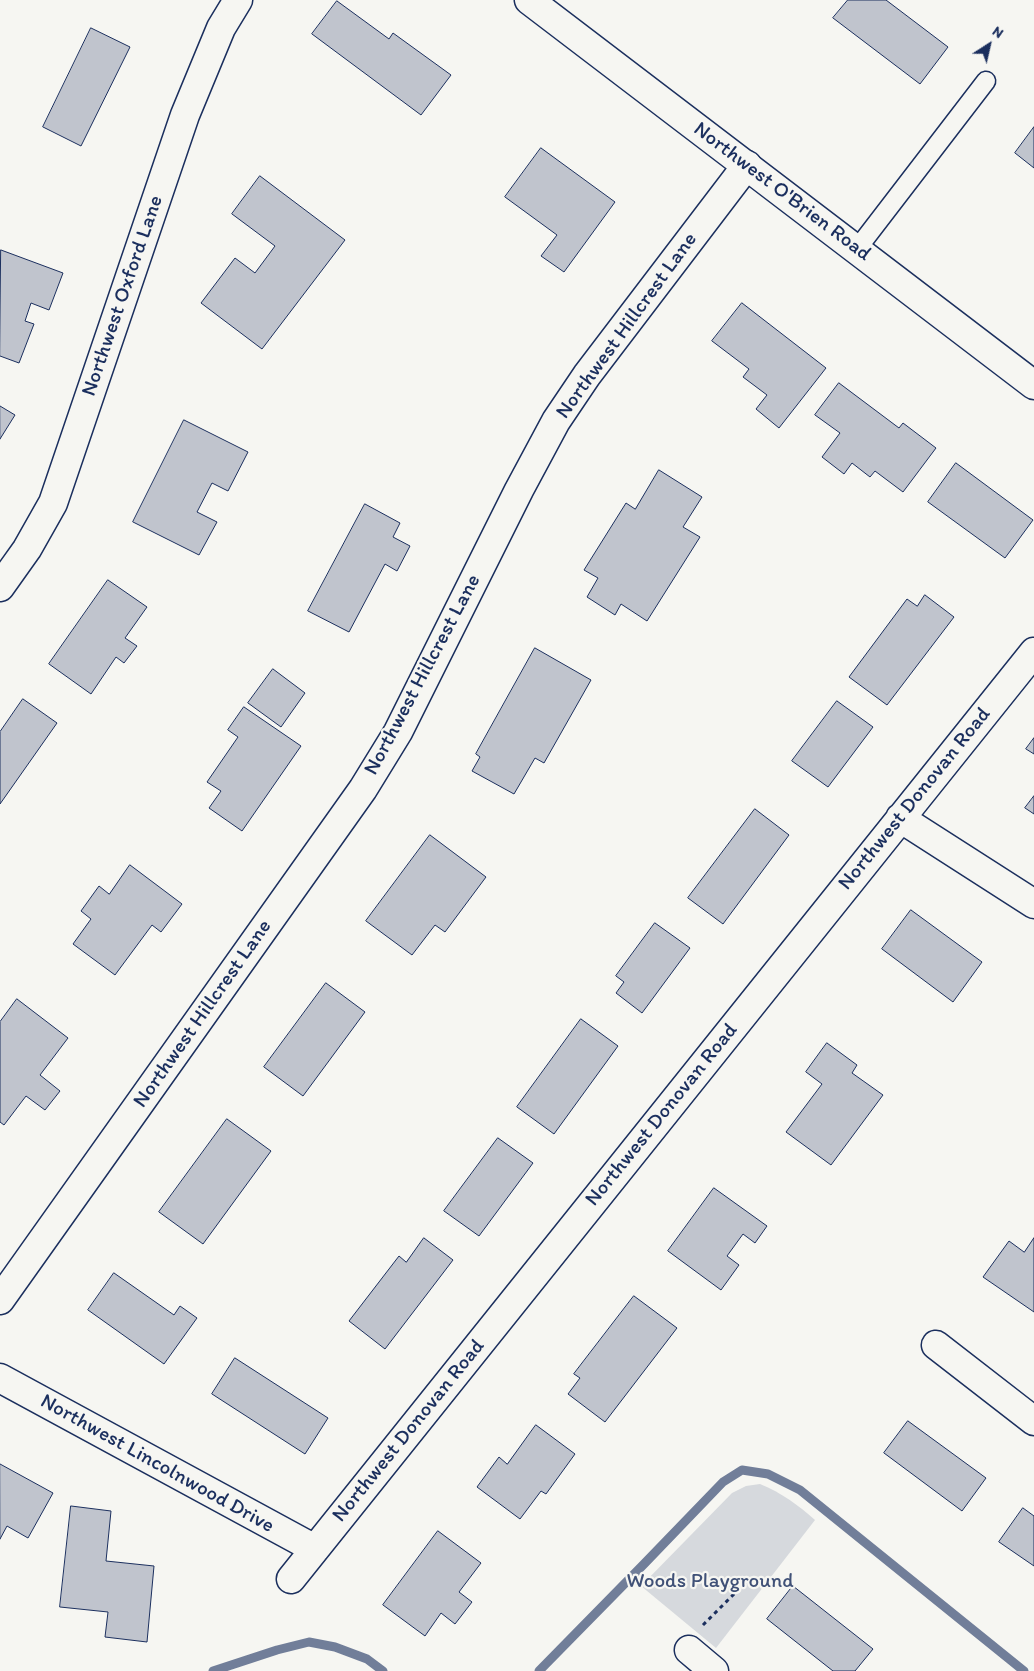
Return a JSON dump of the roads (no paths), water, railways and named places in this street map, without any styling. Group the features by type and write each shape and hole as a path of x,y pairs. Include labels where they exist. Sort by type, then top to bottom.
{"street":[{"name":"Northwest Oxford Lane","path":"0,587 27,550 53,503 185,115 220,28 238,0"},
{"name":"Northwest O'Brien Road","path":"529,0 1034,385"},
{"name":"Northwest Hillcrest Lane","path":"0,1300 363,789 398,732 518,490 556,421 587,374 747,165"},
{"name":"Northwest Donovan Road","path":"291,1579 1034,652"},
{"path":"900,818 1034,904"},
{"path":"936,1345 1034,1421"},
{"name":"Northwest Lincolnwood Drive","path":"0,1378 314,1550"},
{"path":"689,1650 714,1671"}],"lane":[{"path":"857,249 986,81"}],"waterway":[{"path":"539,1671 723,1482 742,1470 768,1474 800,1490 1024,1671"},
{"path":"213,1671 277,1650 309,1642 335,1647 367,1659 383,1671"}],"park label":[{"name":"Woods Playground","path":"710,1582"}]}
